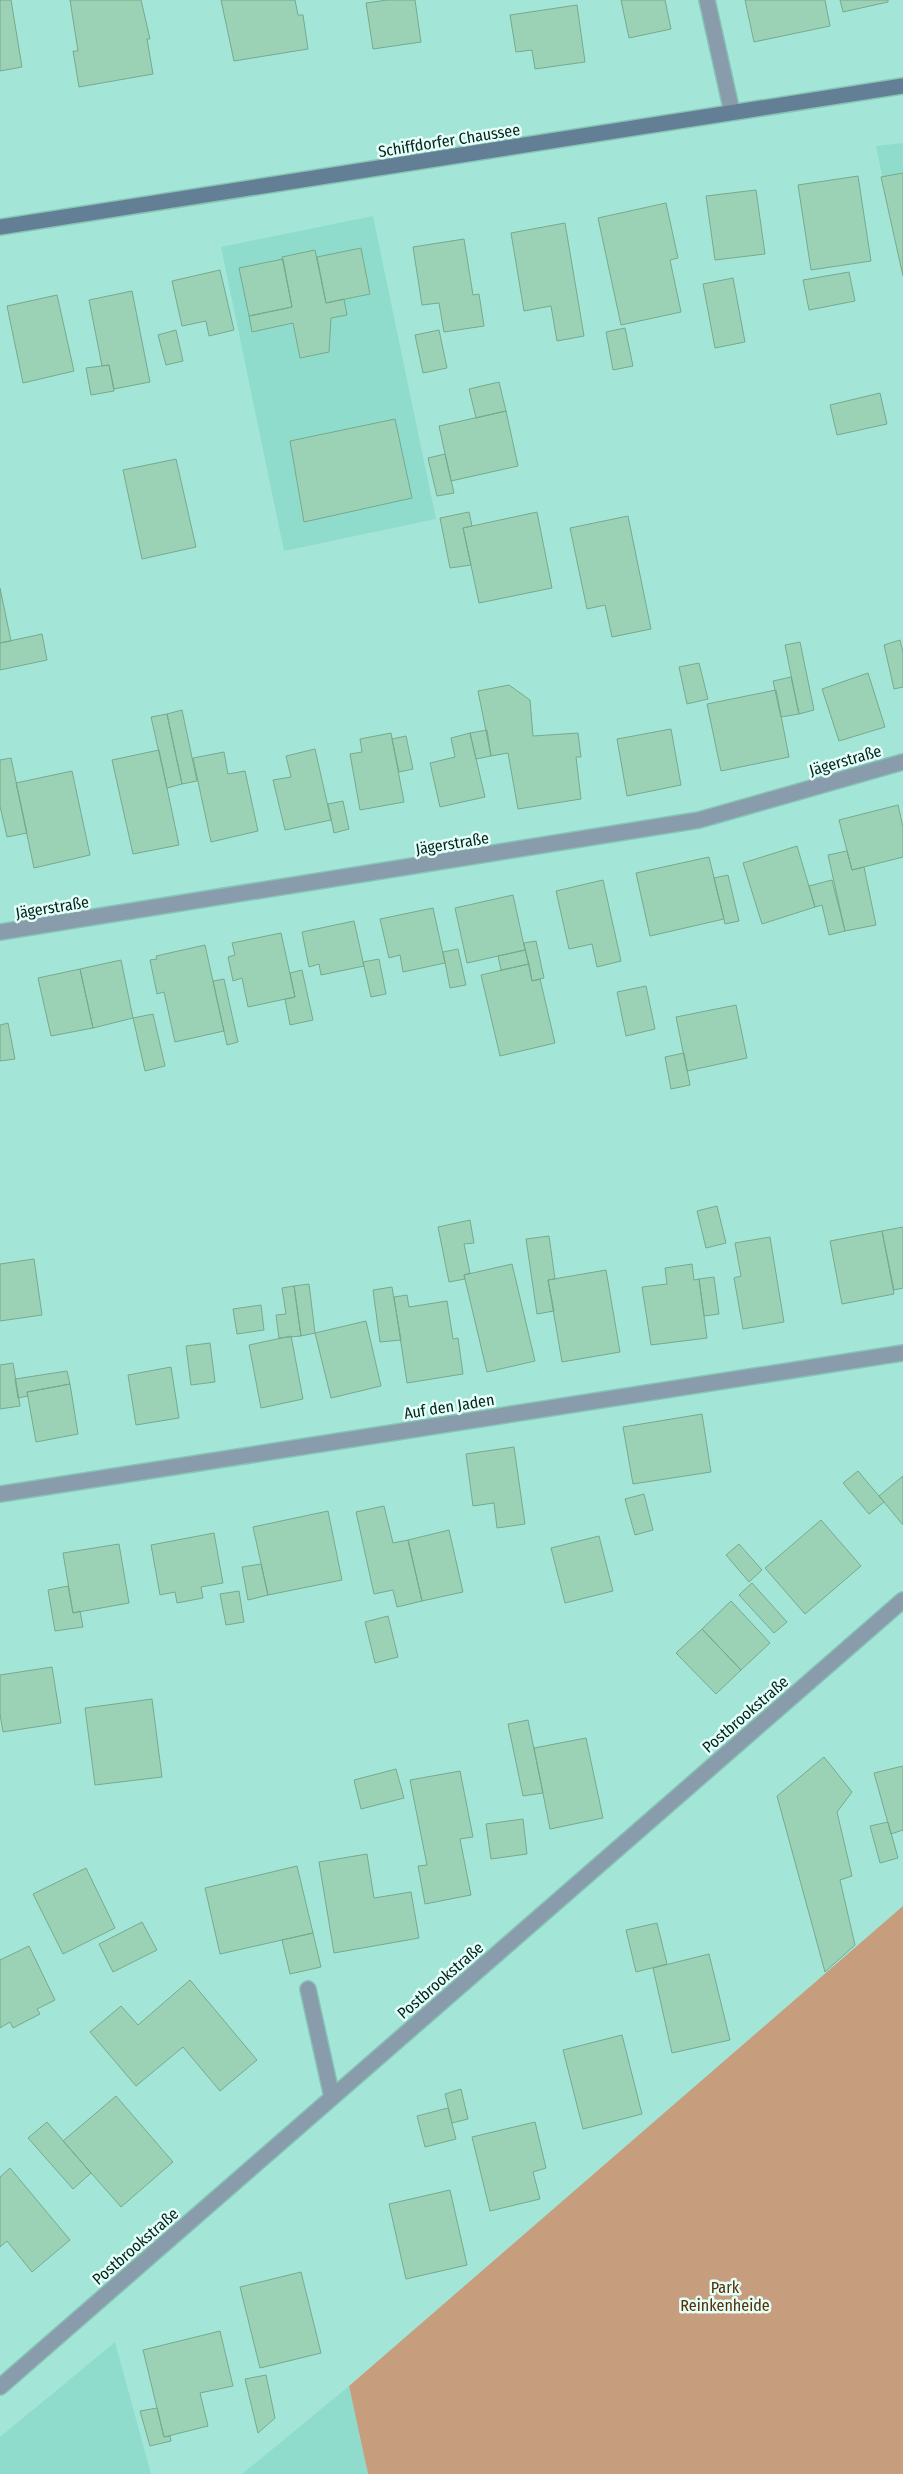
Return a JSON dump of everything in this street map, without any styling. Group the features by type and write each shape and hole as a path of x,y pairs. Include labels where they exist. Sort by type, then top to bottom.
{"street":[{"path":"707,0 732,112"},
{"name":"Schiffdorfer Chaussee","path":"0,227 903,86"},
{"name":"Jägerstraße","path":"0,932 700,820 903,762"},
{"name":"Auf den Jaden","path":"0,1494 903,1352"},
{"name":"Postbrookstraße","path":"0,2387 903,1600"},
{"path":"308,1989 332,2097"}],"shaded area":[{"path":"903,143 903,276 876,146"},
{"path":"373,216 436,519 284,551 221,247"},
{"path":"115,2342 151,2474 0,2474 0,2437"},
{"path":"349,2386 368,2474 242,2474"}],"green space":[{"name":"Park Reinkenheide","path":"903,1906 903,2474 368,2474 349,2386"}],"building":[{"path":"0,0 11,0 22,67 0,71"},
{"path":"70,0 141,0 150,39 147,39 153,74 79,87 73,51 78,51"},
{"path":"221,0 295,0 298,15 303,15 308,49 234,61"},
{"path":"387,0 415,0 421,42 373,49 366,3"},
{"path":"621,0 665,0 671,29 629,38"},
{"path":"745,0 825,0 830,26 754,42"},
{"path":"840,0 888,0 888,2 843,12"},
{"path":"577,5 585,62 535,69 532,50 516,52 510,15"},
{"path":"903,173 903,276 881,177"},
{"path":"858,176 871,261 811,270 798,185"},
{"path":"756,190 765,254 715,260 706,196"},
{"path":"666,203 678,258 670,260 681,312 621,325 598,218"},
{"path":"565,223 584,336 557,341 551,306 524,311 511,233"},
{"path":"464,239 473,295 479,294 484,326 444,332 439,303 422,305 413,247"},
{"path":"361,248 370,294 326,303 317,257"},
{"path":"315,250 326,303 344,299 347,315 331,318 329,352 300,358 293,323 252,332 249,316 292,307 282,257"},
{"path":"283,259 292,307 249,316 239,268"},
{"path":"220,270 234,330 209,336 206,321 182,326 172,281"},
{"path":"849,272 855,301 809,310 803,280"},
{"path":"733,278 745,342 715,348 703,284"},
{"path":"132,291 150,382 114,389 109,365 102,366 89,300"},
{"path":"57,295 74,371 23,383 7,306"},
{"path":"625,328 633,366 613,370 606,332"},
{"path":"176,330 183,361 166,365 158,335"},
{"path":"439,330 447,368 423,373 415,335"},
{"path":"109,365 114,391 91,395 86,368"},
{"path":"499,382 506,411 476,418 469,389"},
{"path":"880,393 887,424 837,435 830,405"},
{"path":"506,411 518,466 451,481 439,426"},
{"path":"395,419 412,498 304,522 290,441"},
{"path":"445,454 454,493 437,496 428,458"},
{"path":"176,459 196,547 142,559 123,470"},
{"path":"469,512 472,526 463,528 471,565 450,568 440,518"},
{"path":"537,512 552,588 479,603 463,528"},
{"path":"628,516 651,629 612,637 605,605 587,609 570,528"},
{"path":"0,588 11,641 0,643"},
{"path":"42,634 47,660 0,670 0,643"},
{"path":"900,640 903,652 903,687 894,689 884,645"},
{"path":"800,642 814,710 799,714 785,645"},
{"path":"699,663 708,699 687,704 679,667"},
{"path":"868,673 885,727 839,741 822,689"},
{"path":"791,677 799,714 781,717 773,681"},
{"path":"509,685 530,700 533,736 578,733 581,757 576,757 581,799 518,809 508,753 491,756 478,691"},
{"path":"776,690 789,757 721,771 707,704"},
{"path":"182,710 197,781 182,784 167,714"},
{"path":"167,714 182,784 167,788 151,717"},
{"path":"671,729 681,785 627,796 617,739"},
{"path":"487,730 491,756 476,759 470,733"},
{"path":"391,733 404,802 360,810 350,754 362,752 360,739"},
{"path":"470,733 485,797 440,807 430,763 455,757 451,738"},
{"path":"406,736 413,769 399,772 392,739"},
{"path":"315,749 331,820 285,830 273,780 291,777 286,756"},
{"path":"159,750 179,845 133,854 112,760"},
{"path":"224,752 228,774 245,771 258,831 211,842 193,758"},
{"path":"11,758 27,833 7,837 0,806 0,760"},
{"path":"72,771 90,855 34,868 16,783"},
{"path":"343,801 349,829 334,833 328,804"},
{"path":"898,805 903,827 903,857 852,870 839,820"},
{"path":"797,846 815,907 762,924 743,863"},
{"path":"847,851 852,870 864,867 876,925 845,931 828,855"},
{"path":"709,857 724,919 650,936 636,873"},
{"path":"728,875 739,921 725,924 714,878"},
{"path":"603,880 621,961 597,967 592,944 569,949 556,891"},
{"path":"832,880 845,931 829,935 822,905 815,907 809,886"},
{"path":"513,895 525,950 467,963 455,908"},
{"path":"433,908 445,963 403,972 400,955 389,958 380,919"},
{"path":"354,921 364,966 321,975 319,964 309,967 302,932"},
{"path":"281,933 295,997 248,1007 242,978 233,981 228,957 235,955 232,943"},
{"path":"536,941 544,978 532,981 524,943"},
{"path":"205,945 224,1031 175,1042 164,992 157,994 150,960 157,959 156,956"},
{"path":"458,949 466,985 450,988 443,952"},
{"path":"525,950 529,964 501,970 498,956"},
{"path":"379,959 386,994 371,997 363,962"},
{"path":"121,960 133,1018 93,1028 80,969"},
{"path":"529,964 532,981 540,979 555,1043 500,1056 481,975"},
{"path":"80,969 93,1028 51,1036 38,978"},
{"path":"302,970 313,1020 290,1025 285,999 295,997 290,973"},
{"path":"224,979 238,1042 227,1045 213,981"},
{"path":"646,986 655,1029 626,1036 617,992"},
{"path":"736,1005 747,1058 687,1071 676,1017"},
{"path":"153,1014 165,1066 145,1071 133,1018"},
{"path":"8,1023 15,1059 0,1061 0,1025"},
{"path":"684,1053 690,1085 671,1089 665,1057"},
{"path":"717,1206 726,1243 706,1248 697,1211"},
{"path":"470,1220 474,1243 464,1244 470,1273 464,1275 465,1279 449,1282 438,1227"},
{"path":"903,1227 903,1288 894,1290 882,1231"},
{"path":"882,1231 894,1294 842,1304 830,1241"},
{"path":"549,1236 555,1279 548,1280 554,1311 537,1314 526,1239"},
{"path":"770,1237 784,1322 743,1329 734,1278 741,1276 735,1243"},
{"path":"34,1259 42,1315 0,1321 0,1264"},
{"path":"512,1264 535,1361 487,1372 464,1275"},
{"path":"692,1264 694,1280 699,1279 707,1338 651,1345 642,1287 667,1284 665,1268"},
{"path":"606,1270 620,1352 562,1362 548,1280"},
{"path":"714,1277 719,1314 704,1316 699,1279"},
{"path":"309,1284 315,1333 301,1336 294,1286"},
{"path":"294,1286 301,1336 279,1338 276,1315 286,1314 282,1288"},
{"path":"392,1287 401,1340 380,1342 373,1290"},
{"path":"407,1295 409,1307 447,1301 453,1339 458,1338 463,1374 407,1383 394,1297"},
{"path":"261,1305 264,1330 237,1334 233,1309"},
{"path":"366,1321 381,1386 331,1398 315,1333"},
{"path":"291,1336 303,1399 261,1408 249,1345"},
{"path":"210,1343 215,1382 191,1385 186,1346"},
{"path":"13,1363 20,1406 0,1409 0,1365"},
{"path":"171,1367 179,1418 136,1425 128,1375"},
{"path":"67,1371 70,1384 27,1392 28,1396 18,1398 15,1379"},
{"path":"70,1384 78,1434 36,1442 27,1392"},
{"path":"702,1414 711,1472 633,1484 623,1427"},
{"path":"514,1447 525,1524 497,1528 494,1503 473,1506 466,1454"},
{"path":"858,1471 884,1502 869,1514 843,1483"},
{"path":"903,1476 903,1525 879,1496"},
{"path":"644,1494 653,1530 635,1535 625,1499"},
{"path":"384,1506 393,1543 408,1540 422,1601 397,1607 393,1590 374,1594 356,1512"},
{"path":"328,1511 342,1580 268,1595 253,1527"},
{"path":"821,1520 861,1566 805,1614 765,1568"},
{"path":"449,1530 463,1592 422,1601 408,1540"},
{"path":"214,1533 223,1583 201,1587 203,1598 177,1603 175,1592 160,1595 151,1545"},
{"path":"599,1536 613,1591 565,1603 551,1548"},
{"path":"119,1544 129,1603 73,1613 63,1553"},
{"path":"739,1544 762,1570 749,1582 726,1555"},
{"path":"261,1564 268,1595 248,1600 242,1567"},
{"path":"752,1583 787,1622 774,1633 739,1595"},
{"path":"68,1586 73,1613 80,1611 83,1627 55,1631 48,1590"},
{"path":"239,1591 244,1622 226,1625 220,1594"},
{"path":"731,1601 770,1643 741,1670 702,1629"},
{"path":"388,1616 398,1657 375,1663 365,1622"},
{"path":"702,1629 741,1670 716,1694 676,1653"},
{"path":"52,1667 61,1723 3,1732 0,1714 0,1675"},
{"path":"152,1699 162,1777 95,1785 85,1708"},
{"path":"528,1720 543,1793 523,1796 508,1724"},
{"path":"586,1738 603,1818 550,1829 534,1748"},
{"path":"824,1757 852,1792 837,1812 852,1876 840,1880 855,1945 825,1972 777,1796"},
{"path":"903,1766 903,1830 891,1834 874,1773"},
{"path":"396,1769 404,1798 361,1809 354,1780"},
{"path":"460,1771 473,1837 460,1839 471,1895 425,1904 418,1866 427,1865 410,1780"},
{"path":"523,1819 527,1854 491,1859 486,1824"},
{"path":"888,1822 898,1858 880,1863 870,1826"},
{"path":"367,1854 374,1898 411,1892 419,1938 334,1953 319,1862"},
{"path":"297,1866 313,1933 220,1954 205,1888"},
{"path":"86,1868 115,1928 63,1954 33,1894"},
{"path":"142,1922 157,1950 113,1972 99,1944"},
{"path":"657,1923 667,1964 636,1972 626,1930"},
{"path":"313,1933 321,1967 290,1974 282,1940"},
{"path":"29,1946 55,2000 37,2009 40,2014 13,2028 10,2022 0,2028 0,1960"},
{"path":"709,1954 730,2040 672,2053 653,1968"},
{"path":"190,1980 257,2060 220,2091 183,2047 136,2086 90,2032 121,2006 138,2025"},
{"path":"622,2035 642,2114 583,2129 563,2050"},
{"path":"461,2089 468,2119 452,2123 445,2094"},
{"path":"116,2096 173,2162 121,2207 63,2141"},
{"path":"448,2108 456,2139 425,2147 417,2116"},
{"path":"47,2122 91,2173 73,2189 28,2138"},
{"path":"535,2122 546,2168 533,2172 540,2199 490,2211 472,2137"},
{"path":"10,2168 70,2240 32,2272 7,2241 0,2247 0,2177"},
{"path":"450,2190 467,2265 406,2279 389,2204"},
{"path":"301,2272 321,2353 260,2368 240,2287"},
{"path":"220,2331 233,2386 200,2393 208,2426 164,2437 143,2350"},
{"path":"266,2375 275,2418 258,2433 245,2379"},
{"path":"157,2408 164,2437 170,2436 171,2441 150,2446 140,2411"}]}
